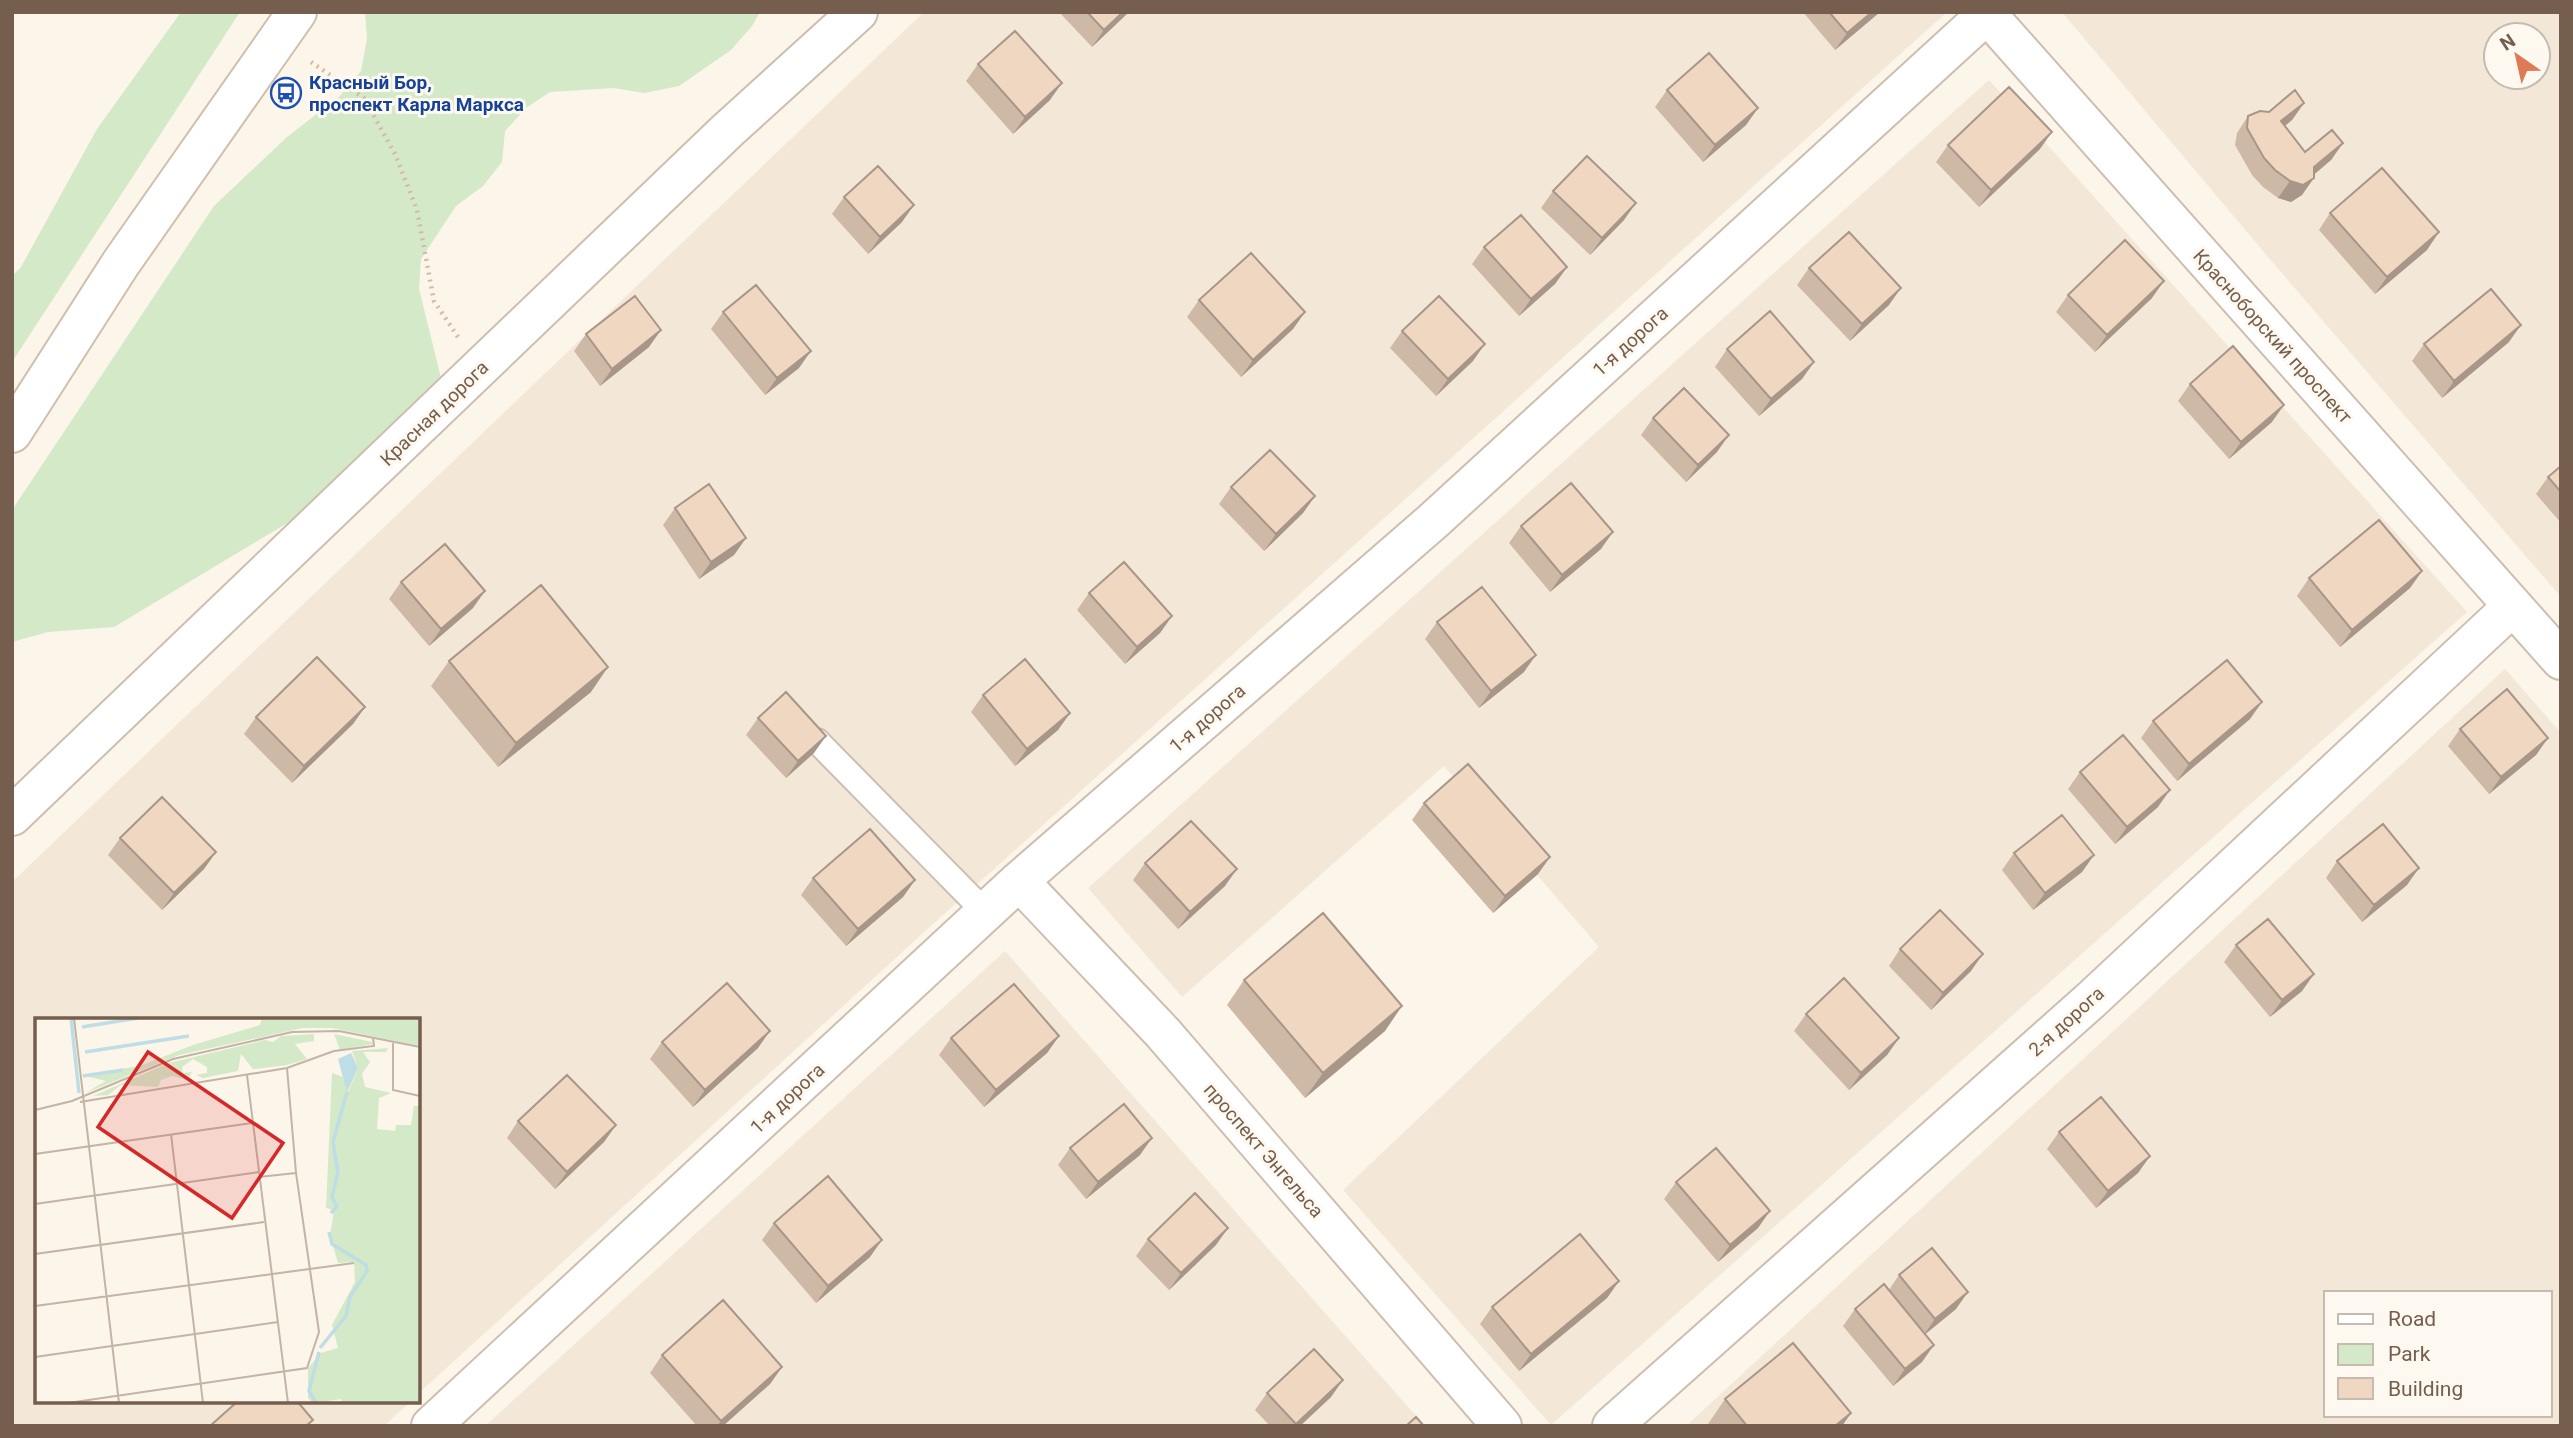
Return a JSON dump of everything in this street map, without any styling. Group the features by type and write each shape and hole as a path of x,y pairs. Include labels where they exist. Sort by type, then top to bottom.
{"street":[{"path":"12,433 121,263 297,12"},
{"name":"Красная дорога","path":"12,816 728,130 858,12"},
{"name":"Красноборский проспект","path":"1986,13 2561,660"},
{"name":"1-я дорога","path":"431,1426 1019,881 1432,522 1986,13"},
{"name":"2-я дорога","path":"1612,1426 2091,1000 2512,606"},
{"name":"проспект Энгельса","path":"1019,881 1163,1033 1502,1426"}],"lane":[{"path":"817,741 986,914"}],"path":[{"path":"300,55 364,98 395,153 417,210 434,301 479,370"}],"shaded area":[{"path":"924,12 1947,12 933,924 420,1392 420,1018 35,1018 35,1403 409,1403 384,1426 12,1426 12,882"},
{"path":"2062,12 2561,12 2561,597 2268,257"},
{"path":"1989,80 2467,612 1551,1425 1343,1190 1599,947 1444,766 1182,997 1088,888"},
{"path":"2505,669 2561,733 2561,1426 1686,1426"},
{"path":"1005,951 1425,1426 485,1426"}],"green space":[{"path":"181,12 240,12 12,362 12,276 21,267 97,129"},
{"path":"365,12 760,12 752,26 731,50 679,86 644,93 614,88 550,92 526,108 505,131 502,162 483,186 456,206 421,259 419,289 442,382 299,516 114,627 48,632 12,642 12,510 214,206 287,137 340,96 361,71 367,38"}],"building":[{"path":"1087,12 1123,12 1104,30"},
{"path":"1829,12 1872,12 1847,33"},
{"path":"1015,31 1062,83 1025,117 978,64"},
{"path":"1709,53 1758,108 1715,145 1667,90"},
{"path":"2009,87 2052,132 1991,190 1948,145"},
{"path":"2295,90 2304,103 2281,121 2305,152 2332,130 2343,143 2314,167 2314,178 2303,185 2290,181 2275,170 2264,158 2247,128 2248,116 2260,111 2269,112"},
{"path":"1587,156 1636,203 1602,238 1553,191"},
{"path":"878,166 914,205 880,237 844,197"},
{"path":"2382,168 2439,232 2387,277 2330,213"},
{"path":"1521,215 1567,267 1531,299 1484,247"},
{"path":"1849,232 1901,288 1862,324 1809,268"},
{"path":"2125,240 2164,281 2107,335 2068,295"},
{"path":"1251,253 1305,312 1253,360 1199,300"},
{"path":"756,285 811,351 777,378 723,312"},
{"path":"2491,289 2521,325 2454,381 2424,344"},
{"path":"635,296 661,330 612,369 586,334"},
{"path":"1439,296 1485,344 1448,379 1402,331"},
{"path":"1770,311 1814,362 1771,399 1727,349"},
{"path":"2233,346 2284,405 2241,442 2190,384"},
{"path":"1684,388 1729,435 1698,465 1653,418"},
{"path":"1270,450 1315,496 1276,534 1231,487"},
{"path":"2561,466 2561,492 2548,477"},
{"path":"1571,483 1613,532 1562,575 1521,526"},
{"path":"709,484 746,538 711,562 675,508"},
{"path":"2379,520 2422,571 2352,630 2309,578"},
{"path":"445,544 485,591 441,629 401,582"},
{"path":"1124,562 1172,616 1137,647 1089,593"},
{"path":"541,585 608,667 516,743 449,661"},
{"path":"1482,587 1536,655 1491,691 1437,622"},
{"path":"317,657 365,707 304,766 256,717"},
{"path":"1025,659 1070,713 1027,749 983,695"},
{"path":"2227,660 2262,702 2189,764 2153,721"},
{"path":"2507,689 2548,738 2501,777 2460,729"},
{"path":"786,692 826,736 798,761 758,718"},
{"path":"2123,735 2170,790 2127,827 2080,772"},
{"path":"1468,764 1550,857 1505,896 1424,803"},
{"path":"162,797 216,852 174,893 120,838"},
{"path":"2062,815 2094,855 2045,893 2014,853"},
{"path":"1191,821 1237,869 1190,912 1145,863"},
{"path":"2383,824 2419,868 2374,905 2337,861"},
{"path":"870,829 915,880 858,929 813,878"},
{"path":"1940,910 1983,954 1943,993 1900,949"},
{"path":"1323,913 1402,1006 1323,1073 1244,980"},
{"path":"2268,919 2314,974 2282,1000 2236,945"},
{"path":"1844,978 1899,1038 1861,1073 1806,1014"},
{"path":"727,983 770,1031 705,1090 662,1042"},
{"path":"1014,984 1059,1036 996,1090 951,1038"},
{"path":"567,1075 616,1125 567,1172 518,1121"},
{"path":"2101,1097 2150,1156 2108,1191 2059,1132"},
{"path":"1124,1104 1152,1138 1098,1182 1070,1148"},
{"path":"1716,1148 1770,1211 1730,1245 1676,1182"},
{"path":"828,1176 882,1240 828,1286 774,1223"},
{"path":"1195,1193 1228,1228 1181,1273 1148,1239"},
{"path":"1580,1234 1619,1281 1531,1354 1492,1307"},
{"path":"1932,1248 1968,1292 1935,1319 1899,1275"},
{"path":"1884,1284 1934,1345 1905,1369 1855,1309"},
{"path":"723,1300 782,1367 721,1421 662,1355"},
{"path":"1793,1343 1851,1413 1835,1426 1747,1426 1725,1399"},
{"path":"1314,1349 1343,1380 1296,1424 1267,1393"},
{"path":"236,1403 299,1403 313,1420 306,1426 210,1426"},
{"path":"1416,1417 1424,1426 1406,1426"}],"place":[{"name":"Красный Бор, проспект Карла Маркса","path":"286,93"}]}
